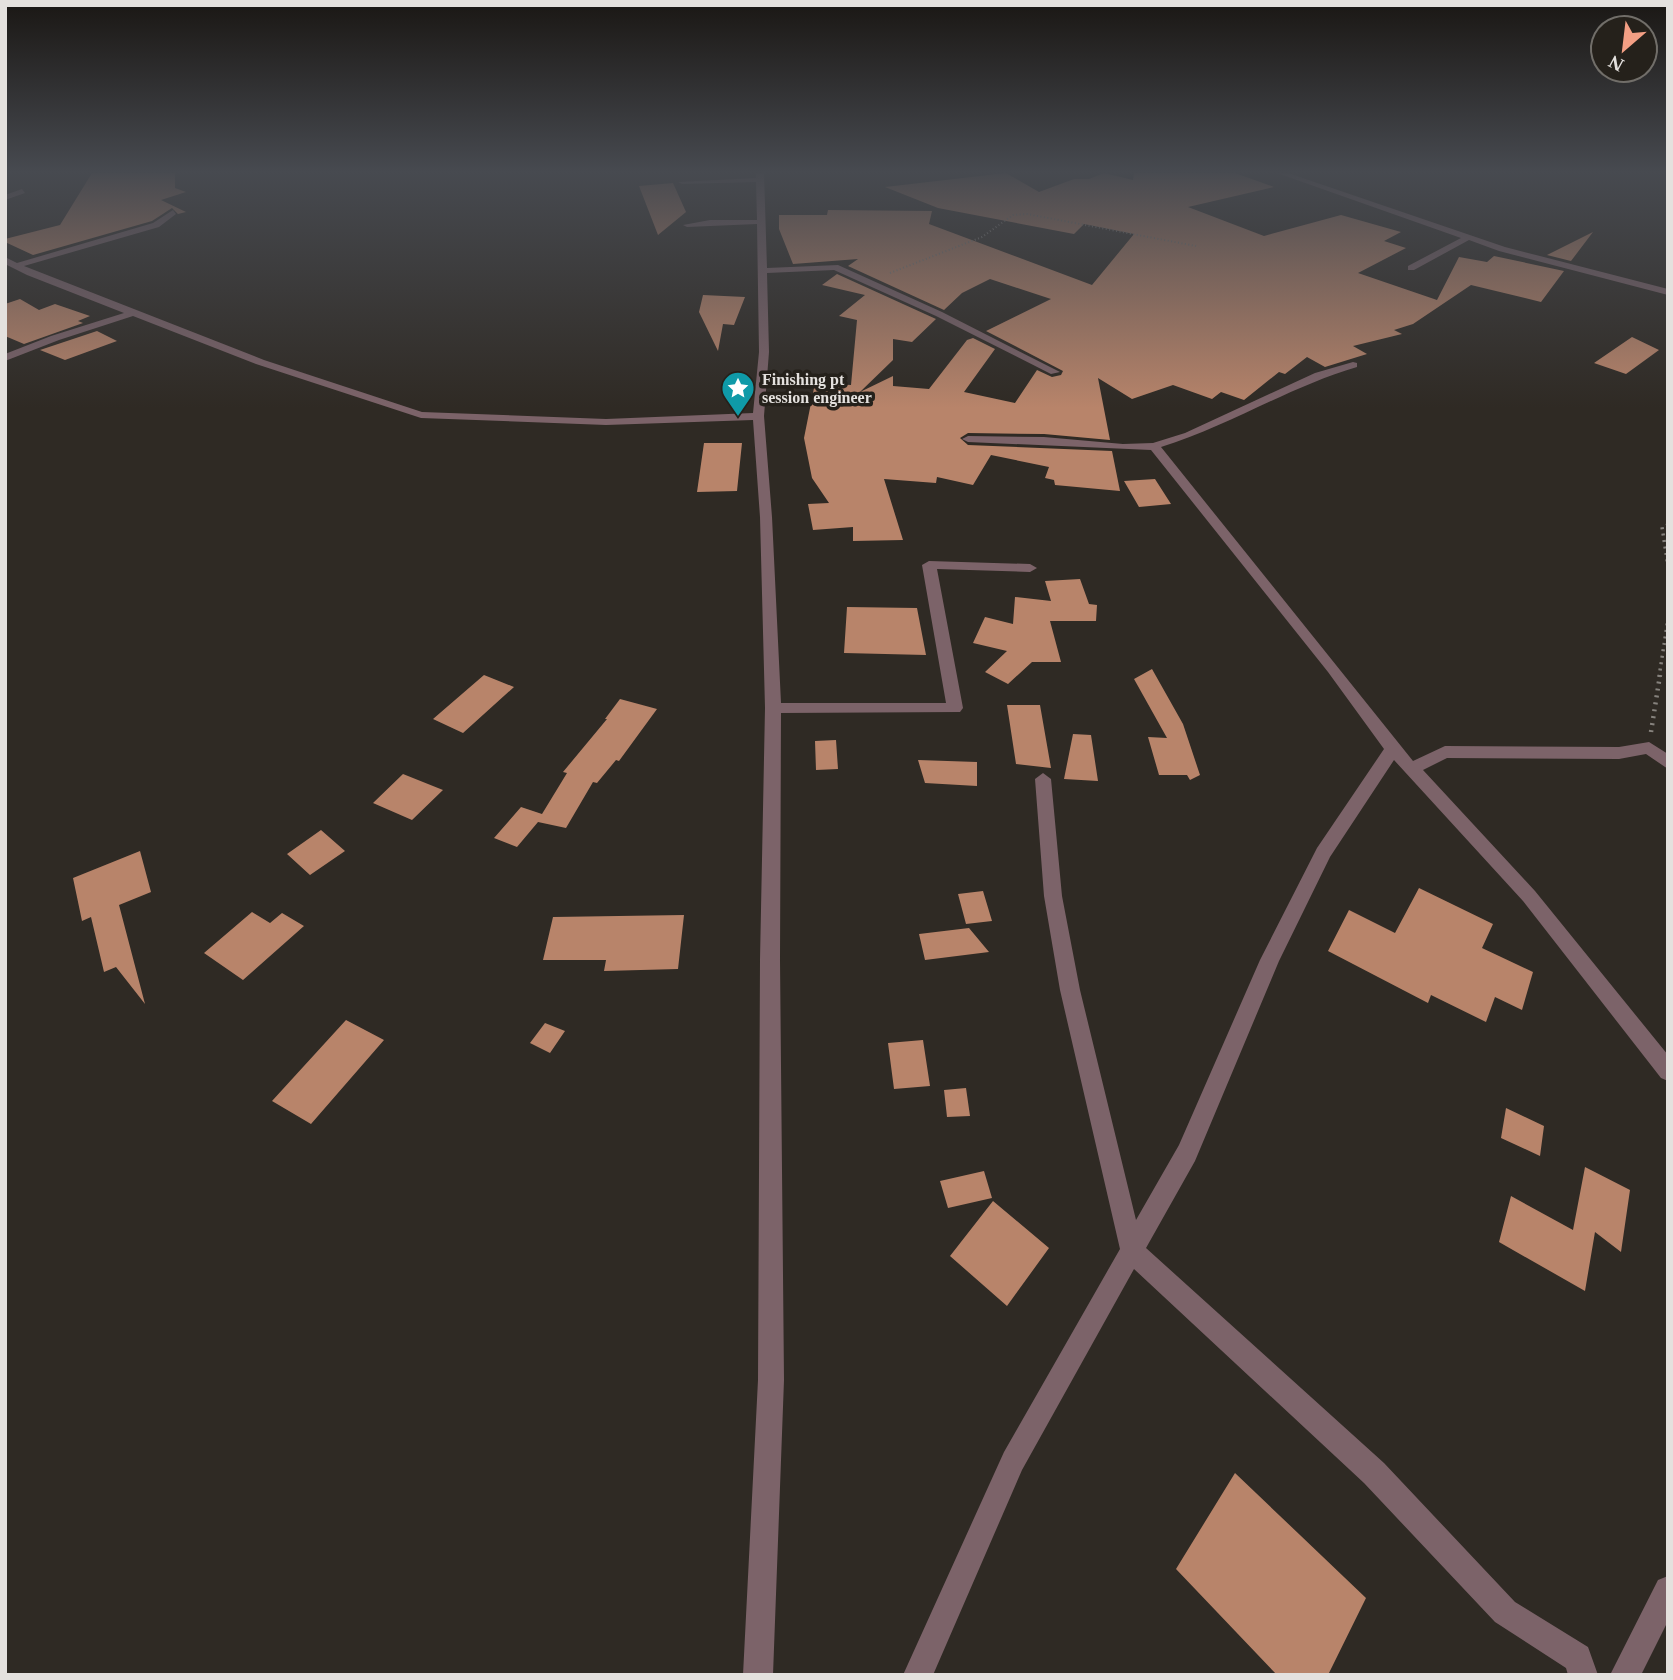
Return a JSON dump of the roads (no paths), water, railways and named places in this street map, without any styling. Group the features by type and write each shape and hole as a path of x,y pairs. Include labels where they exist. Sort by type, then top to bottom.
{"street":[{"path":"16,266 66,251"},
{"path":"758,1675 771,1380 770,960 773,708 766,517 758,416 764,352 761,251"},
{"path":"1411,268 1442,251"},
{"path":"1517,251 1668,292"},
{"path":"5,260 30,273 260,362 421,415 606,422 758,416"},
{"path":"761,271 835,267 1055,372"},
{"path":"5,272 30,273"},
{"path":"5,358 55,338 134,313"},
{"path":"968,439 1044,440 1123,447 1154,446 1189,435 1319,375 1353,365"},
{"path":"1154,446 1333,668 1392,750 1529,896 1668,1071"},
{"path":"773,708 956,708 929,565 1030,568"},
{"path":"1411,769 1445,752 1619,752 1649,748 1668,764"},
{"path":"918,1675 1013,1461 1187,1153 1270,960 1323,853 1392,750"},
{"path":"1043,779 1053,896 1070,990 1132,1251 1374,1473 1505,1612 1577,1658 1583,1675"},
{"path":"1625,1675 1668,1590"}],"place":[{"name":"Finishing pt session engineer","path":"738,418"}]}
